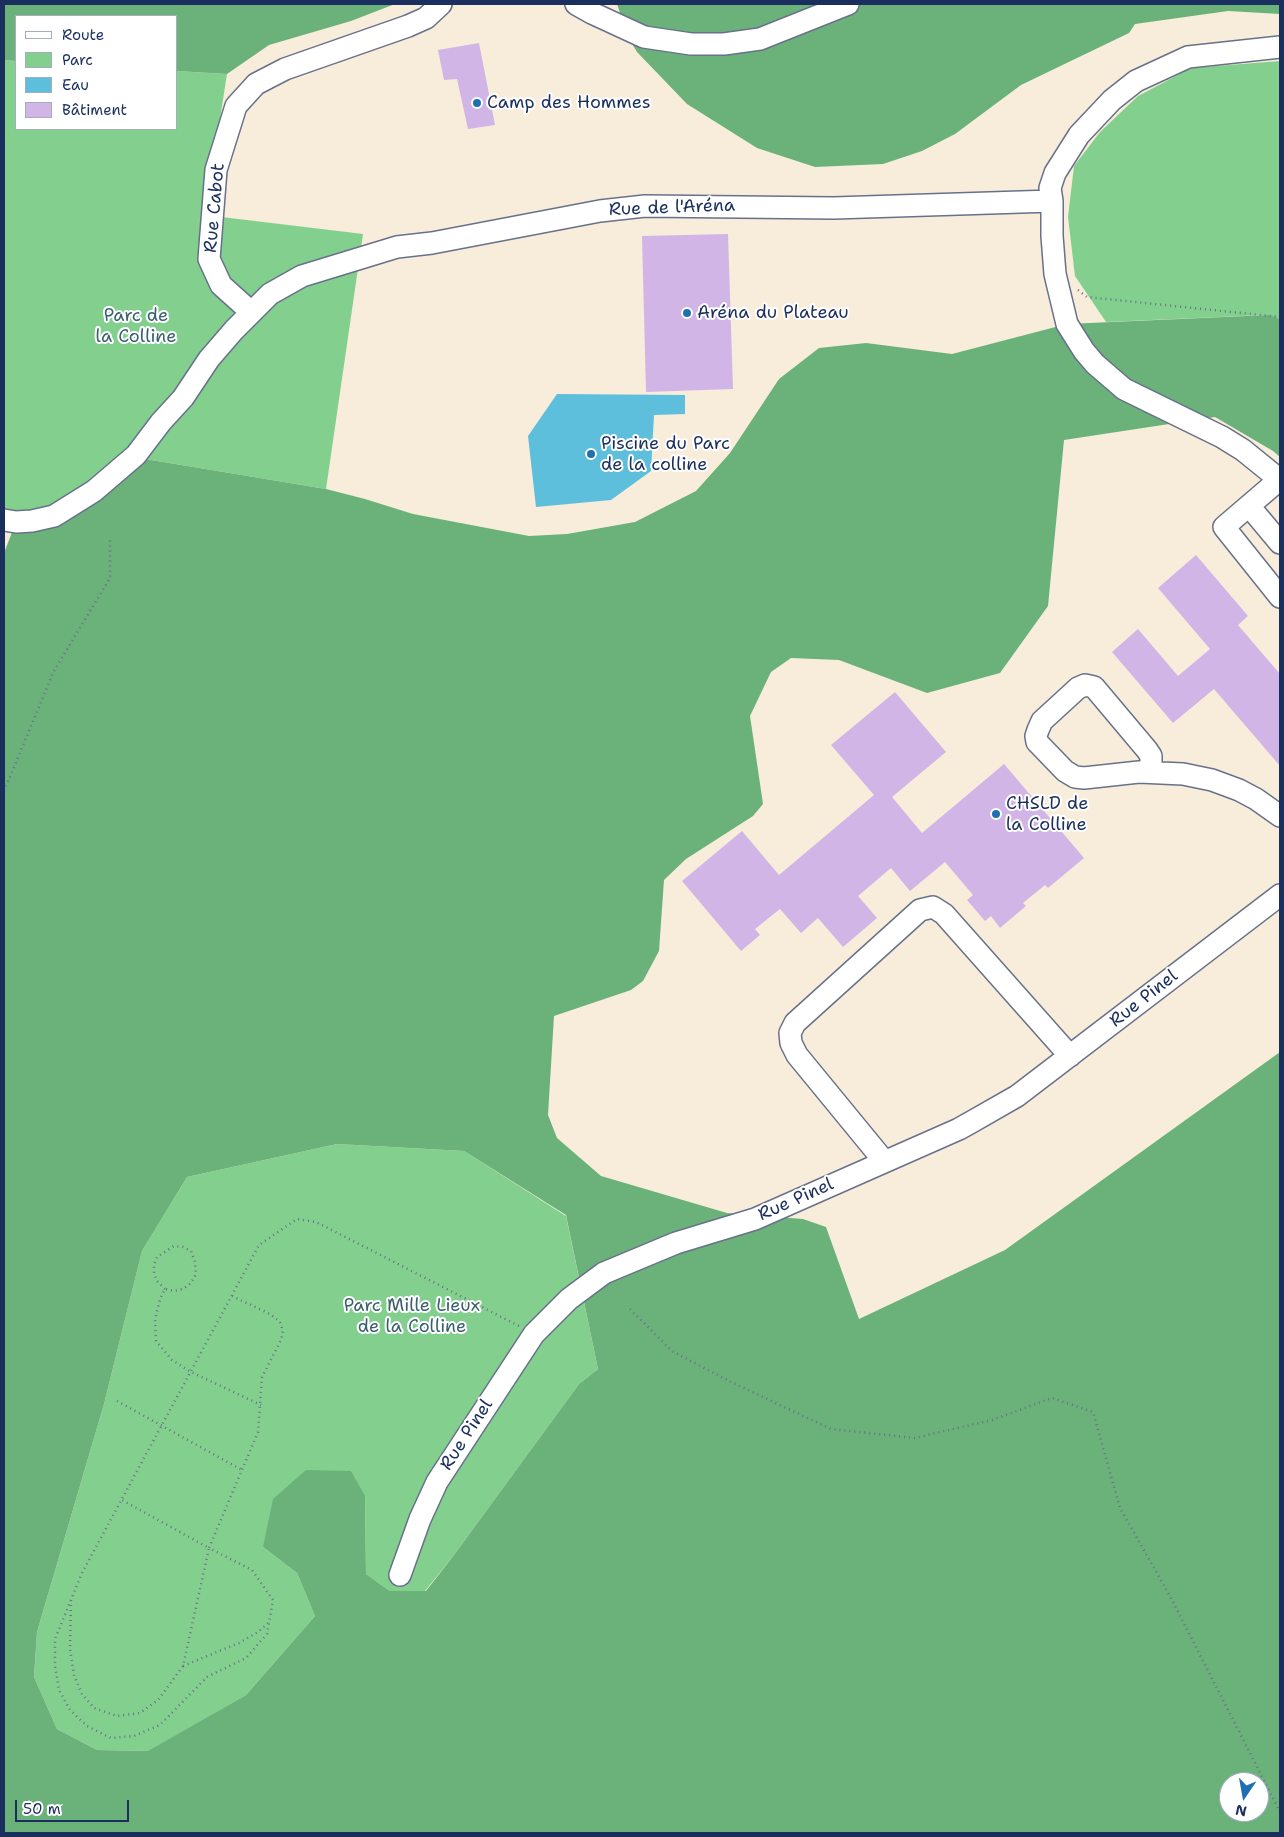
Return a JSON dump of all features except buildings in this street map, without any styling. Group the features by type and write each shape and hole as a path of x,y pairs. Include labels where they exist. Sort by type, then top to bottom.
{"street":[{"name":"Rue Cabot","path":"251,312 221,285 209,259 216,170 236,106 256,84 285,69 408,26 426,18 441,4"},
{"path":"576,4 644,37 691,44 724,44 760,40 848,4"},
{"path":"1280,47 1188,57 1152,73 1128,87 1112,100 1073,144 1055,172 1050,188 1055,274 1066,324 1084,351 1124,389 1222,436 1243,450 1280,480 1224,527 1280,597"},
{"name":"Rue de l'Aréna","path":"251,312 270,294 302,276 396,248 432,243 600,211 645,206 834,208 1052,201"},
{"path":"4,520 16,522 54,516 94,491 136,455 161,422 183,398 209,359 251,312"},
{"path":"1249,506 1280,543"},
{"path":"1151,772 1151,756 1147,750 1094,687 1085,685 1078,688 1042,721 1038,730 1037,742 1064,771 1075,777 1084,778 1139,772 1183,774 1212,780 1256,799 1280,816"},
{"name":"Rue Pinel","path":"400,1575 420,1519 437,1482 534,1334 569,1299 604,1273 669,1245 755,1219 959,1129 1017,1096 1280,895"},
{"path":"884,1162 797,1055 791,1043 790,1033 795,1023 920,910 933,907 944,914 1070,1056"}],"path":[{"path":"1055,274 1087,297 1280,317"},
{"path":"4,791 54,671 110,578 110,537"},
{"path":"122,1500 252,1570 272,1600 267,1634 246,1658 207,1677 160,1725 134,1736 111,1738 87,1726 70,1710 59,1690 55,1666 55,1639 82,1573 259,1245 297,1219 316,1222 534,1334"},
{"path":"174,1246 183,1247 191,1251 195,1262 196,1274 191,1283 183,1289 174,1291 165,1289 157,1281 154,1273 157,1257 174,1246"},
{"path":"165,1289 160,1299 155,1320 156,1341 172,1360 191,1372 261,1405"},
{"path":"71,1599 70,1650 74,1675 82,1694 94,1708 116,1716 140,1713 158,1700 183,1666 209,1548 258,1432 262,1378 281,1340 283,1331 280,1322 270,1314 232,1296"},
{"path":"630,1309 672,1351 731,1382 831,1429 915,1438 992,1420 1052,1398 1093,1412 1120,1508 1171,1598 1280,1812"},
{"path":"116,1401 242,1470"},
{"path":"183,1666 239,1643 258,1632 269,1622"}],"green space":[{"path":"4,4 395,4 351,21 269,45 227,74 178,71 178,15 15,15 15,61 4,60"},
{"path":"617,4 1280,4 1280,14 1228,11 1135,24 1129,33 1021,85 955,134 922,151 883,164 815,167 757,148 687,104 637,52 628,37"},
{"name":"Parc de la Colline","path":"4,60 15,61 15,130 178,130 178,71 227,74 205,215 363,234 326,489 133,457 54,516 4,519"},
{"path":"1280,61 1280,319 1265,315 1106,322 1075,276 1068,217 1074,166 1100,132 1138,96 1191,68"},
{"path":"1269,315 1280,319 1280,457 1215,417 1064,440 1048,606 1000,673 927,693 839,660 791,658 771,672 750,716 763,804 753,816 686,859 664,880 659,951 643,981 631,990 554,1016 548,1115 557,1138 601,1176 727,1213 803,1219 826,1227 859,1319 1005,1250 1280,1052 1280,1833 4,1833 4,553 16,522 54,516 133,457 326,489 413,514 529,536 567,534 635,522 696,491 730,453 779,379 819,348 866,343 952,354 1067,324","holes":["337,1144 464,1151 566,1215 598,1369 579,1384 426,1591 390,1591 366,1574 365,1496 351,1471 306,1470 273,1499 263,1547 297,1573 315,1616 246,1695 148,1751 97,1750 57,1729 34,1677 37,1632 104,1404 142,1251 187,1177"]},
{"name":"Parc Mille Lieux de la Colline","path":"337,1144 464,1151 566,1216 598,1369 579,1384 454,1555 425,1591 390,1591 366,1574 365,1496 263,1547 297,1573 315,1616 246,1695 149,1751 97,1750 57,1729 34,1677 37,1632 104,1404 142,1251 187,1177"}],"water":[{"name":"Piscine du Parc de la colline","path":"557,394 685,395 685,414 654,415 651,471 611,500 536,507 528,436"}],"place":[{"name":"Camp des Hommes","path":"477,103"},
{"name":"Aréna du Plateau","path":"687,313"},
{"name":"Piscine du Parc de la colline","path":"591,454"},
{"name":"CHSLD de la Colline","path":"996,814"}]}
